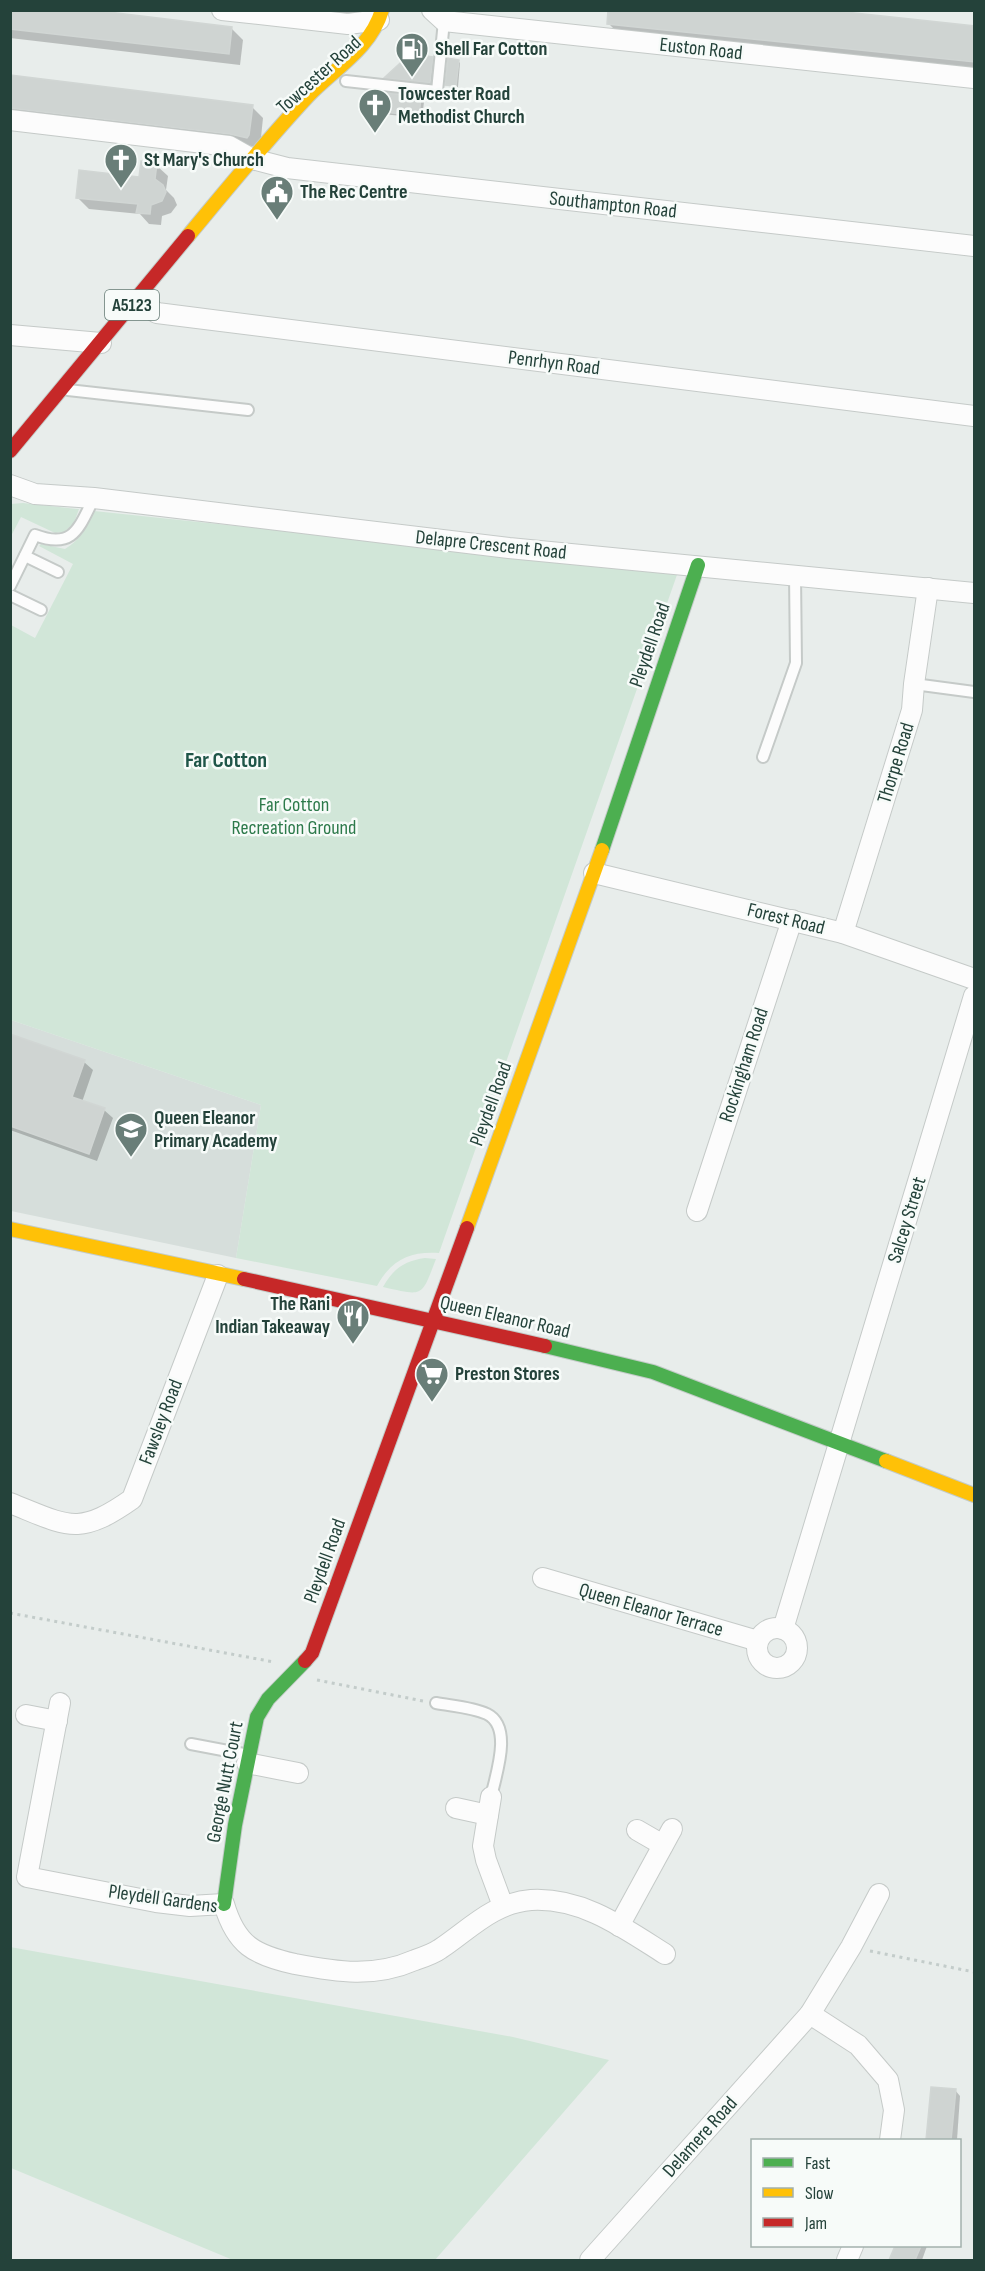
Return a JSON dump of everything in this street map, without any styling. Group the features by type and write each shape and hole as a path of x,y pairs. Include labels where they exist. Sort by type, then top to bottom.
{"street":[{"path":"222,10 348,24 380,15"},
{"name":"Towcester Road","path":"10,451 252,159 309,95 364,44 380,15"},
{"name":"Euston Road","path":"438,16 470,17 975,78"},
{"name":"Towcester Road","path":"342,84 360,67"},
{"name":"Towcester Road","path":"252,159 318,107"},
{"name":"Southampton Road","path":"10,120 230,146 252,159 287,168 975,246"},
{"name":"Penrhyn Road","path":"137,300 157,312 975,416"},
{"path":"10,335 101,343"},
{"name":"Delapre Crescent Road","path":"10,485 35,494 94,498 509,548 975,593"},
{"name":"Pleydell Road","path":"312,1653 594,873 698,566"},
{"name":"Thorpe Road","path":"843,933 912,710 927,588"},
{"name":"Forest Road","path":"594,873 843,933 975,979"},
{"name":"Rockingham Road","path":"697,1211 792,920"},
{"name":"Salcey Street","path":"839,1443 975,996"},
{"name":"Queen Eleanor Road","path":"10,1229 434,1320 654,1372 975,1495"},
{"name":"Fawsley Road","path":"10,1503 63,1524 86,1524 114,1511 132,1499 218,1275"},
{"path":"783,1629 839,1443"},
{"name":"Queen Eleanor Terrace","path":"543,1578 758,1641"},
{"path":"783,1629 791,1633 797,1646 796,1653 789,1664 775,1668 763,1662 757,1650 758,1641 765,1631 783,1629"},
{"name":"George Nutt Court","path":"224,1904 235,1825 257,1717 263,1703 301,1668 312,1653"},
{"name":"Pleydell Gardens","path":"26,1715 59,1712 19,1875 156,1902 190,1906 224,1904 230,1923 240,1939 254,1951 269,1959 337,1972 384,1971 438,1951 491,1911 530,1900 557,1901 578,1905 619,1926 664,1954"},
{"path":"248,1759 298,1773"},
{"path":"456,1808 490,1806 483,1846 503,1906"},
{"path":"619,1926 668,1837 637,1830"},
{"name":"Delamere Road","path":"590,2260 810,2014 851,1947 879,1894"},
{"path":"810,2014 858,2045 888,2080 894,2110 890,2139"}],"lane":[{"path":"342,84 436,91 438,16"},
{"path":"61,390 248,410"},
{"path":"10,586 35,535 48,540 62,540 76,533 94,498"},
{"path":"25,556 58,572"},
{"path":"763,757 796,663 795,575"},
{"path":"10,595 41,610"},
{"path":"914,684 975,692"},
{"path":"436,1703 489,1714 500,1728 502,1742 490,1806"},
{"path":"191,1744 248,1759"}],"path":[{"path":"10,1613 301,1668 315,1680 436,1703"},
{"path":"851,1947 975,1972"}],"shaded area":[{"name":"Queen Eleanor Primary Academy","path":"11,1020 261,1105 236,1258 11,1211"}],"green space":[{"path":"23,503 79,509 74,523 64,532 55,533 21,517 11,536 11,504"},
{"name":"Far Cotton Recreation Ground","path":"94,511 678,572 439,1253 419,1254 402,1259 382,1277 377,1286 236,1258 261,1105 11,1020 11,625 35,638 73,564 39,546 41,544 65,549 83,533"},
{"path":"425,1258 436,1259 427,1281 419,1291 406,1292 383,1287 400,1267 411,1261"},
{"path":"10,1947 513,2037 609,2060 435,2260 233,2260 11,2168"}],"building":[{"path":"10,10 92,10 232,27 229,54 10,29"},
{"path":"608,10 827,10 975,26 975,62 607,24"},
{"path":"410,54 433,57 430,83 384,78"},
{"path":"448,58 459,60 456,86 445,85"},
{"path":"10,75 253,105 249,135 247,138 230,134 10,108"},
{"path":"369,91 421,97 419,116 367,110"},
{"name":"St Mary's Church","path":"141,161 157,163 155,179 163,185 166,192 162,201 151,205 150,214 136,213 138,204 76,198 79,170 139,177"},
{"path":"10,1034 85,1060 72,1097 105,1108 89,1154 10,1126"},
{"path":"931,2087 956,2089 951,2139 926,2139"},
{"path":"895,2247 921,2247 915,2260 889,2260"}],"traffic: fast":[{"path":"602,850 698,565"},
{"path":"545,1346 653,1372 886,1461"},
{"path":"224,1904 235,1825 257,1717 268,1699 305,1661"}],"traffic: slow":[{"path":"188,236 292,113 361,47 377,23 382,10"},
{"path":"467,1228 602,850"},
{"path":"10,1229 244,1279"},
{"path":"886,1461 974,1495"}],"traffic: jam":[{"path":"10,451 188,236"},
{"path":"305,1661 312,1653 467,1228"},
{"path":"244,1279 545,1346"}],"place":[{"name":"Shell Far Cotton","path":"412,78"},
{"name":"Towcester Road Methodist Church","path":"375,134"},
{"name":"St Mary's Church","path":"121,189"},
{"name":"The Rec Centre","path":"277,221"},
{"name":"Queen Eleanor Primary Academy","path":"131,1158"},
{"name":"The Rani Indian Takeaway","path":"353,1345"},
{"name":"Preston Stores","path":"432,1403"}],"district":[{"name":"Far Cotton","path":"226,760"}]}
